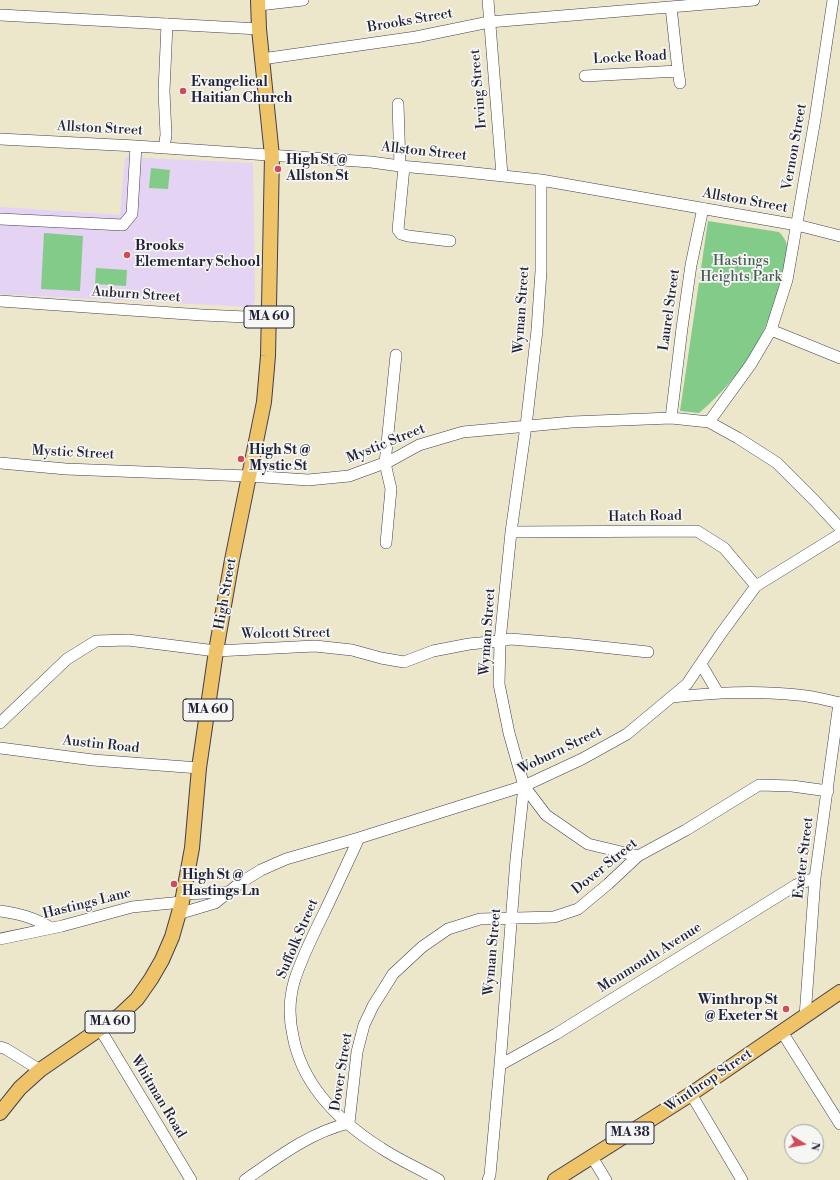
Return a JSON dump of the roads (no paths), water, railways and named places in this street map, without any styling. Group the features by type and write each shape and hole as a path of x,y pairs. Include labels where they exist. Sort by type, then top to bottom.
{"main road":[{"name":"High Street","path":"0,1113 20,1088 40,1070 120,1015 137,999 151,979 167,949 181,903 192,848 199,768 216,651 248,476 264,402 269,318 272,156 259,29 258,2"},
{"name":"Winthrop Street","path":"555,1180 691,1094 840,992"}],"street":[{"path":"258,2 303,0"},
{"name":"Irving Street","path":"488,0 502,175"},
{"name":"Brooks Street","path":"262,59 416,37 489,22 754,0"},
{"name":"Vernon Street","path":"709,422 751,364 772,330 787,280 815,119 833,0"},
{"path":"670,7 680,83"},
{"path":"0,15 259,29"},
{"path":"164,148 166,135 164,91 168,24"},
{"name":"Locke Road","path":"585,76 678,71"},
{"path":"398,104 402,167 398,230 401,234 408,236 450,241"},
{"name":"Allston Street","path":"0,139 136,146 371,162 402,167 502,175 541,180 703,208 797,225 840,236"},
{"path":"0,219 123,224 132,214 136,146"},
{"name":"Wyman Street","path":"488,1180 490,1175 516,859 524,786 509,733 499,684 500,641 537,330 541,271 541,180"},
{"name":"Laurel Street","path":"671,418 691,265 703,208"},
{"name":"Auburn Street","path":"0,301 202,315 269,318"},
{"path":"772,330 840,358"},
{"path":"386,543 391,489 385,463 396,355"},
{"name":"Mystic Street","path":"0,463 66,469 248,476 308,480 349,476 385,463 419,445 463,432 572,422 671,418 709,422 738,438 777,463 840,528"},
{"name":"Hatch Road","path":"512,532 697,531 724,548 756,586"},
{"name":"Woburn Street","path":"181,903 215,903 227,892 261,870 286,859 359,838 524,786 582,759 627,734 687,684 720,635 756,586 840,534"},
{"name":"Wolcott Street","path":"0,723 67,658 96,640 128,640 216,651 315,646 352,650 404,662 433,651 469,644 510,639 648,652"},
{"path":"701,664 718,693"},
{"path":"672,697 718,693 798,694 839,703"},
{"name":"Exeter Street","path":"805,1017 815,878 839,703"},
{"name":"Austin Road","path":"0,748 93,760 199,768"},
{"name":"Dover Street","path":"349,1123 357,1052 364,1025 373,1006 393,974 422,947 448,929 480,919 554,917 578,909 638,856 686,830 759,784 792,786 828,791"},
{"path":"524,786 546,815 588,844 638,856"},
{"name":"Suffolk Street","path":"359,838 301,962 294,983 290,1004 291,1028 296,1052 311,1082 323,1098 349,1123 381,1148 439,1180"},
{"name":"Monmouth Avenue","path":"500,1065 556,1034 796,885 815,878"},
{"path":"181,903 227,892"},
{"name":"Hastings Lane","path":"0,939 51,928 132,907 181,903"},
{"path":"0,911 17,913 38,920 51,928"},
{"name":"Whitman Road","path":"100,1029 191,1180"},
{"path":"782,1032 840,1124"},
{"path":"0,1047 6,1049 40,1070"},
{"path":"691,1094 742,1180"},
{"path":"245,1180 297,1144 325,1131 349,1123"},
{"path":"592,1157 606,1180"}],"place":[{"name":"Evangelical Haitian Church","path":"183,91"},
{"name":"High St @ Allston St","path":"278,169"},
{"name":"Brooks Elementary School","path":"127,255"},
{"name":"High St @ Mystic St","path":"241,459"},
{"name":"High St @ Hastings Ln","path":"174,884"},
{"name":"Winthrop St @ Exeter St","path":"786,1009"}],"park label":[{"name":"Hastings Heights Park","path":"741,270"}]}
